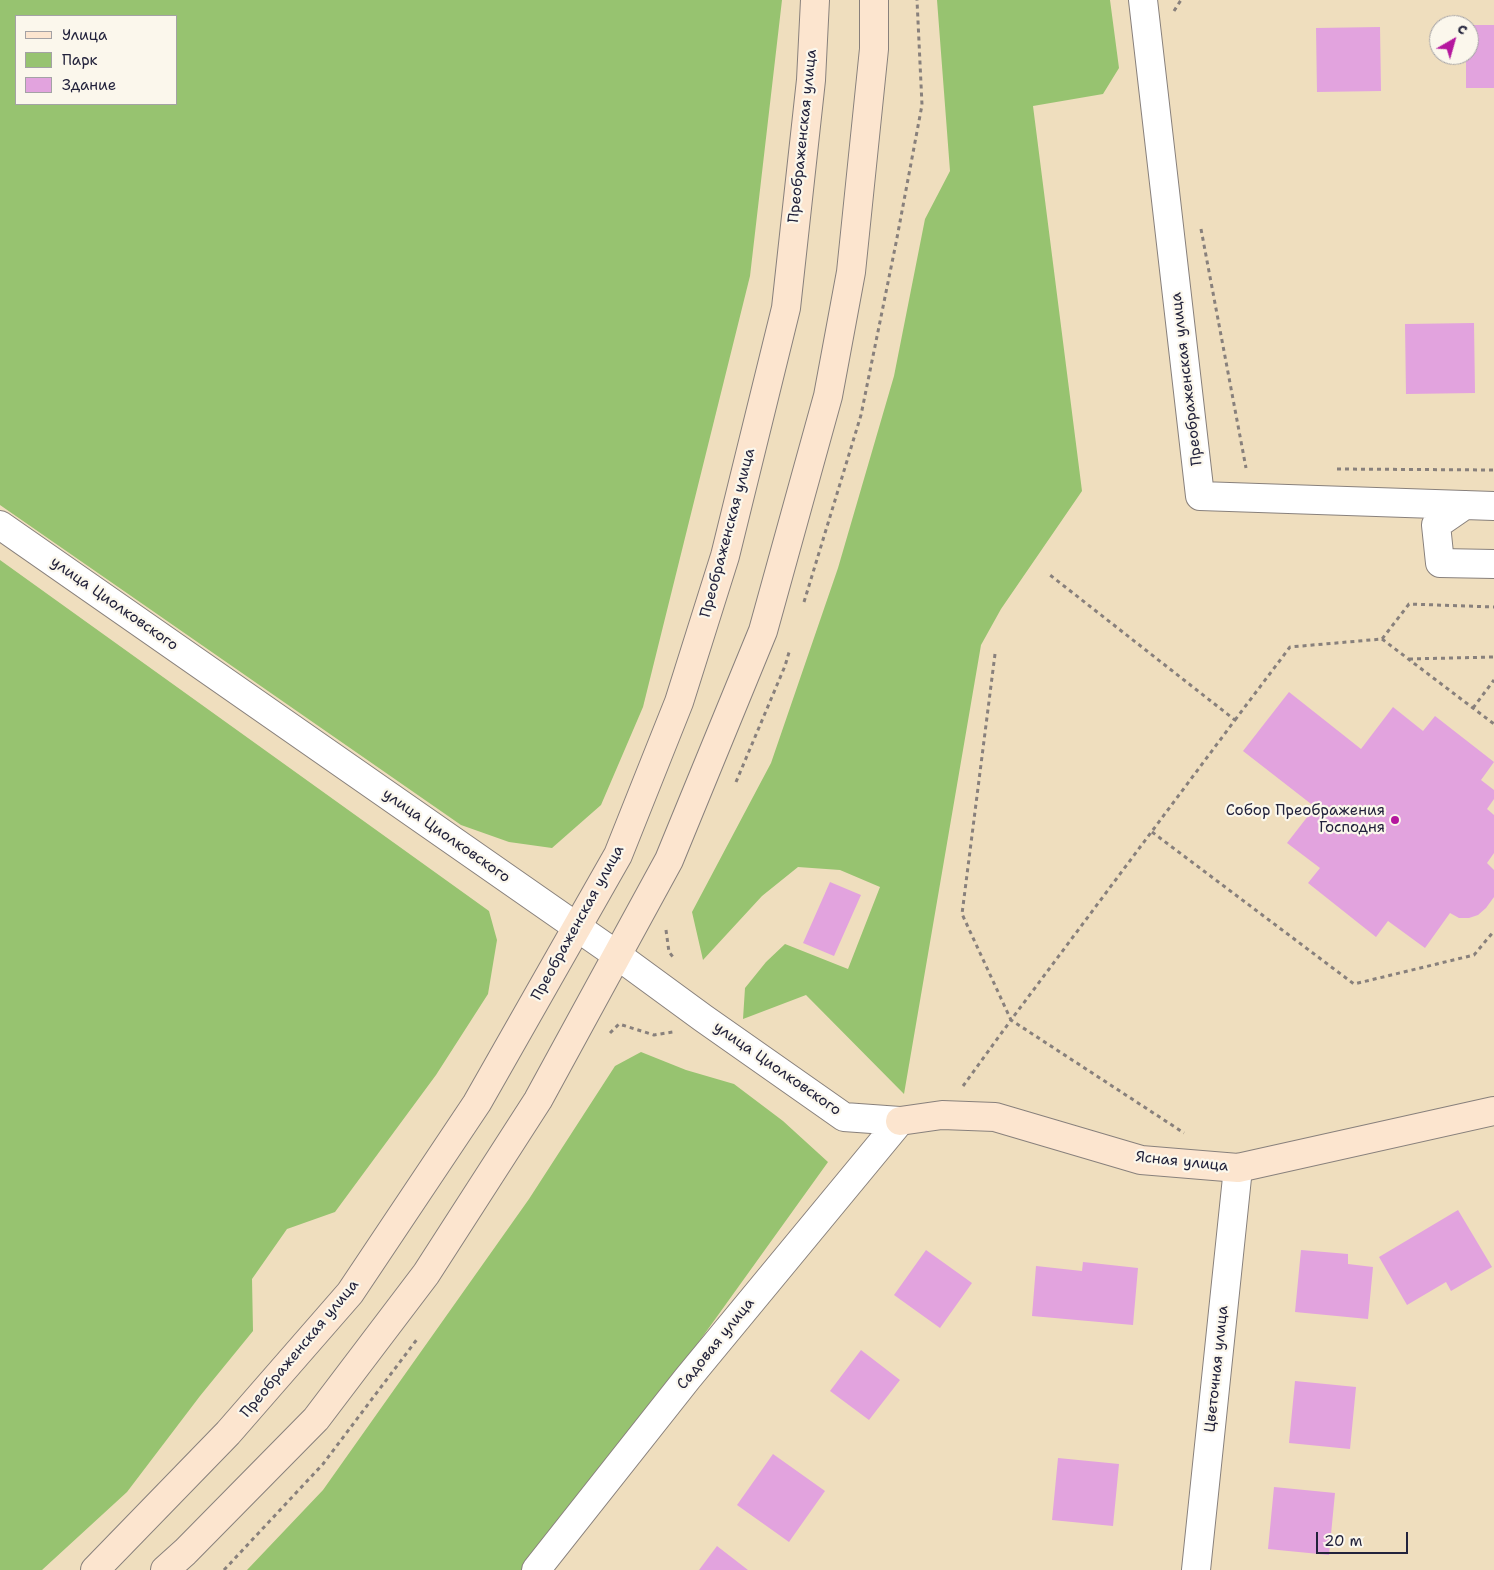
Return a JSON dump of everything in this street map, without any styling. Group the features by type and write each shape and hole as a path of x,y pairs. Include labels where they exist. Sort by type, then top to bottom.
{"main road":[{"name":"Преображенская улица","path":"95,1570 228,1433 350,1293 477,1103 622,846 678,702 725,556 786,308 811,80 815,0"},
{"path":"165,1570 185,1552 316,1418 426,1274 538,1100 669,860 763,631 828,396 851,272 874,49 874,0"},
{"name":"Ясная улица","path":"900,1121 942,1115 995,1117 1141,1160 1238,1168 1494,1111"}],"street":[{"name":"Преображенская улица","path":"1143,0 1200,496 1494,506"},
{"path":"1465,505 1436,525 1440,563 1494,564"},
{"name":"улица Циолковского","path":"0,525 617,955 844,1117 900,1121"},
{"name":"Садовая улица","path":"536,1570 687,1379 900,1121"},
{"name":"Цветочная улица","path":"1196,1570 1238,1168"}],"path":[{"path":"1173,13 1181,0"},
{"path":"1200,222 1245,468 1255,468"},
{"path":"1334,468 1494,470"},
{"path":"1050,575 1235,720"},
{"path":"1382,639 1409,604 1494,607"},
{"path":"942,1115 1290,647 1382,639 1494,724"},
{"path":"994,654 962,914 1011,1020 1189,1136"},
{"path":"1408,660 1494,656"},
{"path":"1473,708 1494,680"},
{"path":"1152,832 1354,984 1474,955 1494,931"}],"green space":[{"path":"0,0 782,0 750,276 643,707 601,805 552,848 509,842 461,825 0,505"},
{"path":"937,0 1110,0 1119,68 1103,94 1033,106 1082,491 1001,609 981,645 904,1094 806,995 743,1019 745,988 766,962 785,944 848,969 880,887 840,870 798,867 762,896 703,960 692,912 771,763 838,568 894,376 925,219 950,171"},
{"path":"0,560 489,911 497,940 488,994 436,1075 335,1212 287,1229 252,1279 253,1331 200,1396 127,1492 42,1570 0,1570"},
{"path":"641,1052 686,1070 734,1084 783,1121 828,1162 535,1570 247,1570 323,1490 529,1199 615,1066"}],"building":[{"path":"1479,25 1494,25 1494,88 1466,88 1466,65 1479,65"},
{"path":"1380,27 1381,91 1317,92 1316,28"},
{"path":"1474,323 1475,393 1406,394 1405,324"},
{"path":"1289,692 1361,749 1393,707 1423,731 1435,716 1494,762 1481,780 1494,790 1494,799 1487,809 1494,815 1494,853 1487,863 1494,870 1494,897 1486,908 1478,915 1469,918 1459,918 1450,913 1425,948 1388,921 1376,937 1308,883 1320,868 1287,843 1315,807 1243,751"},
{"path":"830,882 861,895 834,956 803,943"},
{"path":"1458,1210 1492,1267 1451,1291 1446,1282 1407,1305 1379,1257"},
{"path":"926,1250 972,1283 940,1328 894,1295"},
{"path":"1301,1250 1348,1254 1348,1264 1373,1267 1368,1319 1295,1312"},
{"path":"1083,1262 1138,1268 1133,1325 1032,1316 1036,1266 1082,1271"},
{"path":"861,1350 900,1380 869,1420 830,1391"},
{"path":"1295,1381 1356,1387 1350,1449 1289,1443"},
{"path":"773,1454 825,1491 789,1542 737,1505"},
{"path":"1058,1458 1119,1464 1113,1526 1052,1520"},
{"path":"1274,1487 1335,1493 1329,1555 1268,1549"},
{"path":"717,1546 748,1570 699,1570"}],"place":[{"name":"Собор Преображения Господня","path":"1395,820"}]}
